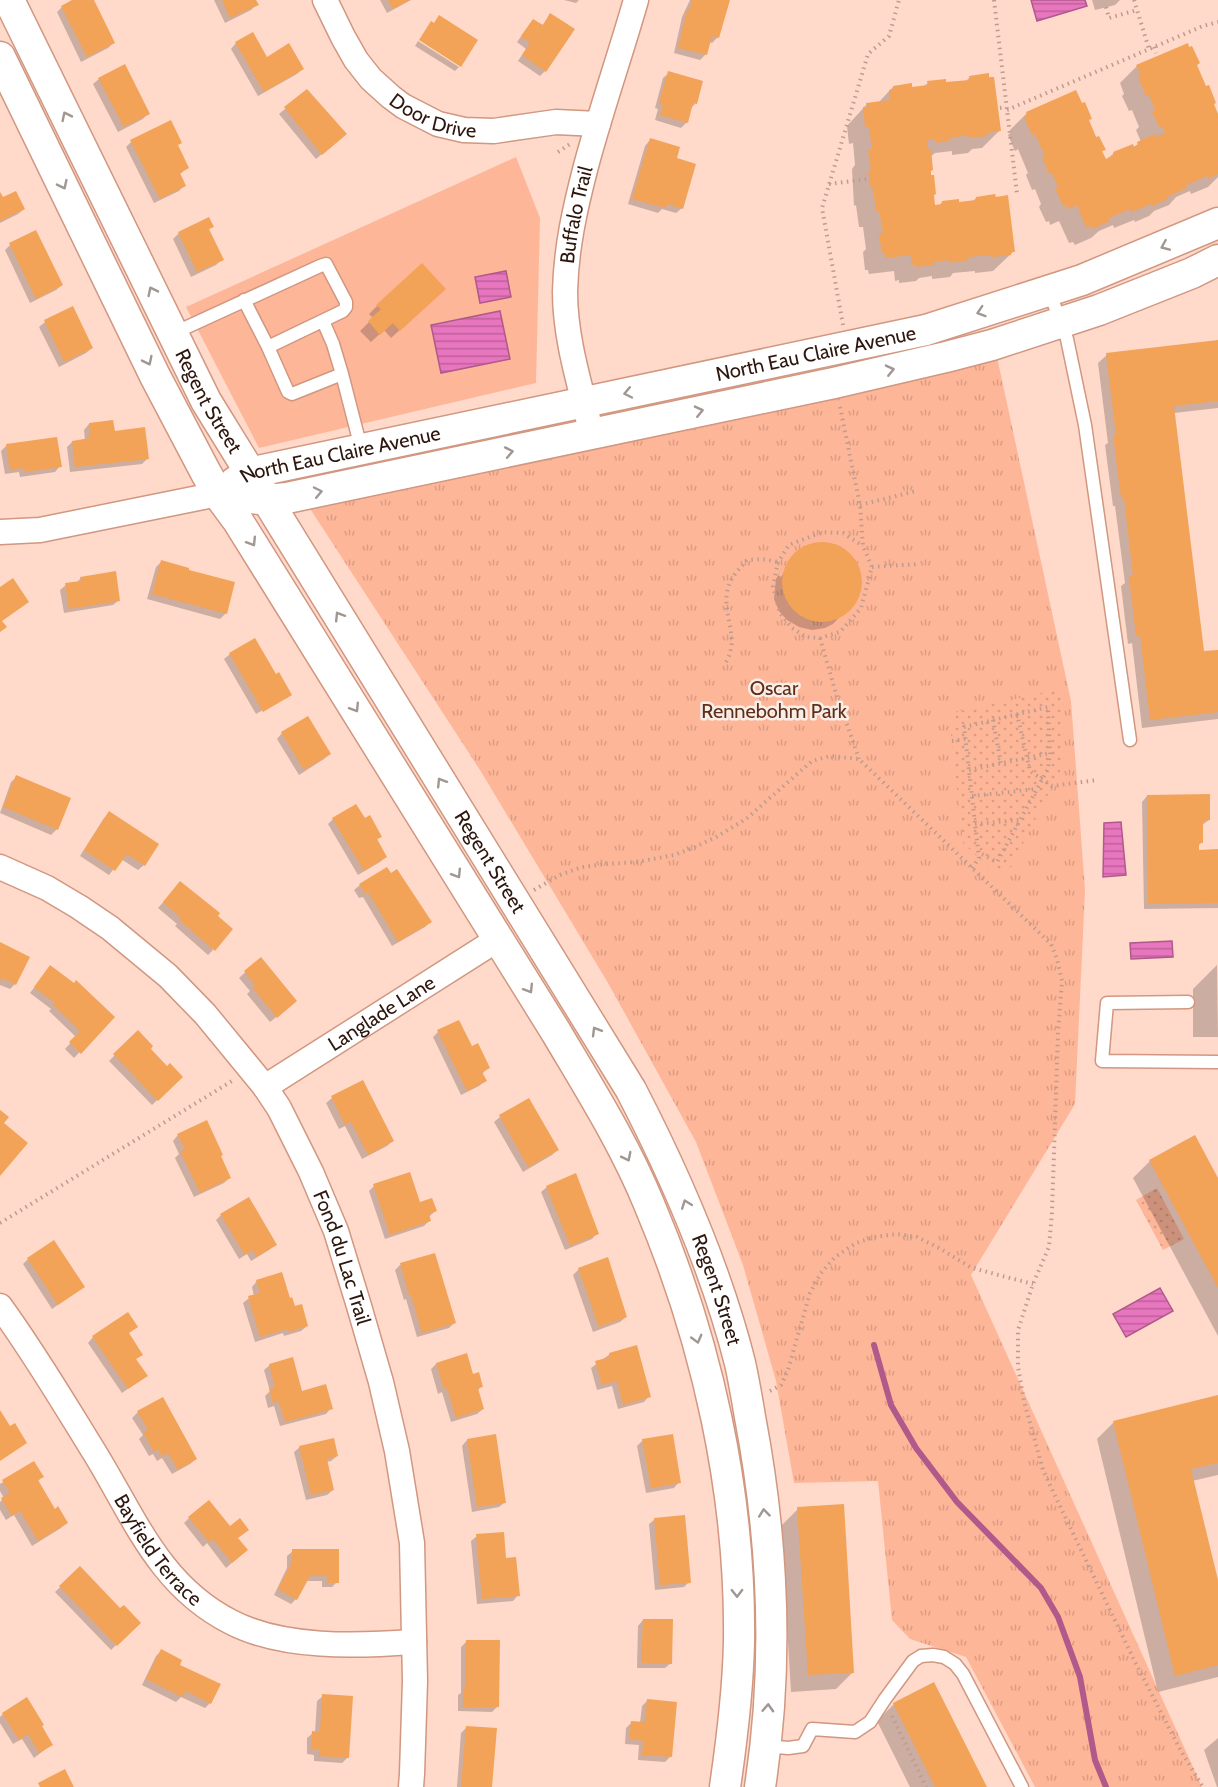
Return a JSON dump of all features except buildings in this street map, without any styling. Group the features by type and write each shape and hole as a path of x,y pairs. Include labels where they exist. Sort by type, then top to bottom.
{"street":[{"name":"Regent Street","path":"9,0 206,401 527,908 662,1149 698,1236 722,1304 740,1364 758,1460 770,1566 771,1623 766,1746 760,1787"},
{"name":"Door Drive","path":"325,0 356,60 371,79 403,106 438,124 464,130 494,131 556,122 598,124"},
{"name":"Buffalo Trail","path":"592,435 568,331 567,252 575,209 598,124 636,0"},
{"name":"Regent Street","path":"0,57 155,376 219,494 238,521 602,1109 649,1203 690,1315 702,1360 716,1418 731,1514 737,1569 739,1642 734,1722 725,1787"},
{"name":"North Eau Claire Avenue","path":"219,494 249,472 926,330 1113,268 1218,223"},
{"name":"North Eau Claire Avenue","path":"219,494 267,500 287,498 592,435 732,403 836,391 1061,323 1147,291 1218,260"},
{"path":"0,532 40,530 219,494"},
{"name":"Fond du Lac Trail","path":"0,867 46,888 110,928 168,976 205,1014 265,1087 279,1108 306,1161 336,1231 381,1382 397,1451 412,1543 415,1693 411,1787"},
{"path":"498,939 527,908"},
{"name":"Langlade Lane","path":"265,1087 498,939"},
{"name":"Bayfield Terrace","path":"0,1306 19,1332 97,1457 161,1565 175,1581 200,1602 231,1623 292,1642 377,1645 414,1642"}],"lane":[{"path":"173,333 326,264 346,302 346,307 343,311 268,348"},
{"path":"1049,290 1067,339 1085,425 1131,740"},
{"path":"244,300 288,392 292,394 342,374"},
{"path":"323,321 333,344 362,449"},
{"path":"1188,1002 1107,1003 1102,1061 1218,1062"},
{"path":"766,1746 788,1748 803,1746 812,1729 855,1732 870,1722 913,1661 921,1656 933,1655 955,1664 979,1704 1022,1787"}],"path":[{"path":"843,328 822,208 868,54 889,36 899,0"},
{"path":"994,0 1017,194"},
{"path":"1134,0 1151,48 1156,53"},
{"path":"1106,7 1108,18 1137,10"},
{"path":"1000,108 1007,108 1203,26 1218,22"},
{"path":"558,152 571,144"},
{"path":"829,184 867,179"},
{"path":"836,391 860,505 863,546 872,567 861,608 840,632 820,638 806,637 792,627 780,613 773,587 778,562 789,545 822,532 843,533 863,546"},
{"path":"860,505 916,491"},
{"path":"726,662 731,654 733,632 727,607 727,592 731,580 747,560 762,559 778,562"},
{"path":"872,567 918,564"},
{"path":"820,638 859,759 1051,944 1057,959 1062,981 1049,1247 1033,1284 1018,1330 1018,1367 1024,1401 1043,1470 1135,1662 1181,1751 1203,1787"},
{"path":"972,868 979,858 978,852 969,770 965,740 964,727 1048,707 1050,753 1048,769 997,862 978,852"},
{"path":"1017,714 1030,771 1052,786 1097,780"},
{"path":"993,720 1001,764"},
{"path":"952,741 965,740"},
{"path":"969,770 1050,753"},
{"path":"527,908 560,875 582,867 637,862 674,855 716,837 746,819 812,761 830,756 859,759"},
{"path":"972,796 1037,789"},
{"path":"975,824 1020,820"},
{"path":"0,1223 230,1083"},
{"path":"761,1393 781,1384 788,1370 810,1293 821,1273 835,1257 856,1243 874,1237 897,1234 917,1238 972,1268 1033,1284"},
{"path":"885,1698 926,1787"}],"green space":[{"path":"516,157 540,218 536,383 259,448 186,307"},
{"name":"Oscar Rennebohm Park","path":"997,357 1071,701 1085,890 1075,1104 971,1275 1202,1787 1035,1787 966,1657 910,1639 892,1620 878,1481 794,1483 776,1381 743,1265 696,1142 608,983 480,770 307,504"},
{"path":"1064,688 1063,765 1011,867 995,873 963,843 951,736 957,712"},
{"path":"1157,1188 1184,1239 1163,1250 1136,1200"}],"shaded area":[{"path":"1031,0 1085,0 1087,6 1037,21"},
{"path":"506,271 511,297 480,303 475,277"},
{"path":"500,311 510,359 441,373 431,325"},
{"path":"1121,822 1126,875 1103,877 1104,823"},
{"path":"1172,941 1173,957 1131,959 1130,943"},
{"path":"1160,1288 1173,1311 1126,1337 1113,1314"}],"waterway":[{"path":"874,1345 891,1405 916,1448 957,1502 1041,1588 1058,1617 1080,1677 1095,1760 1106,1787"}]}
